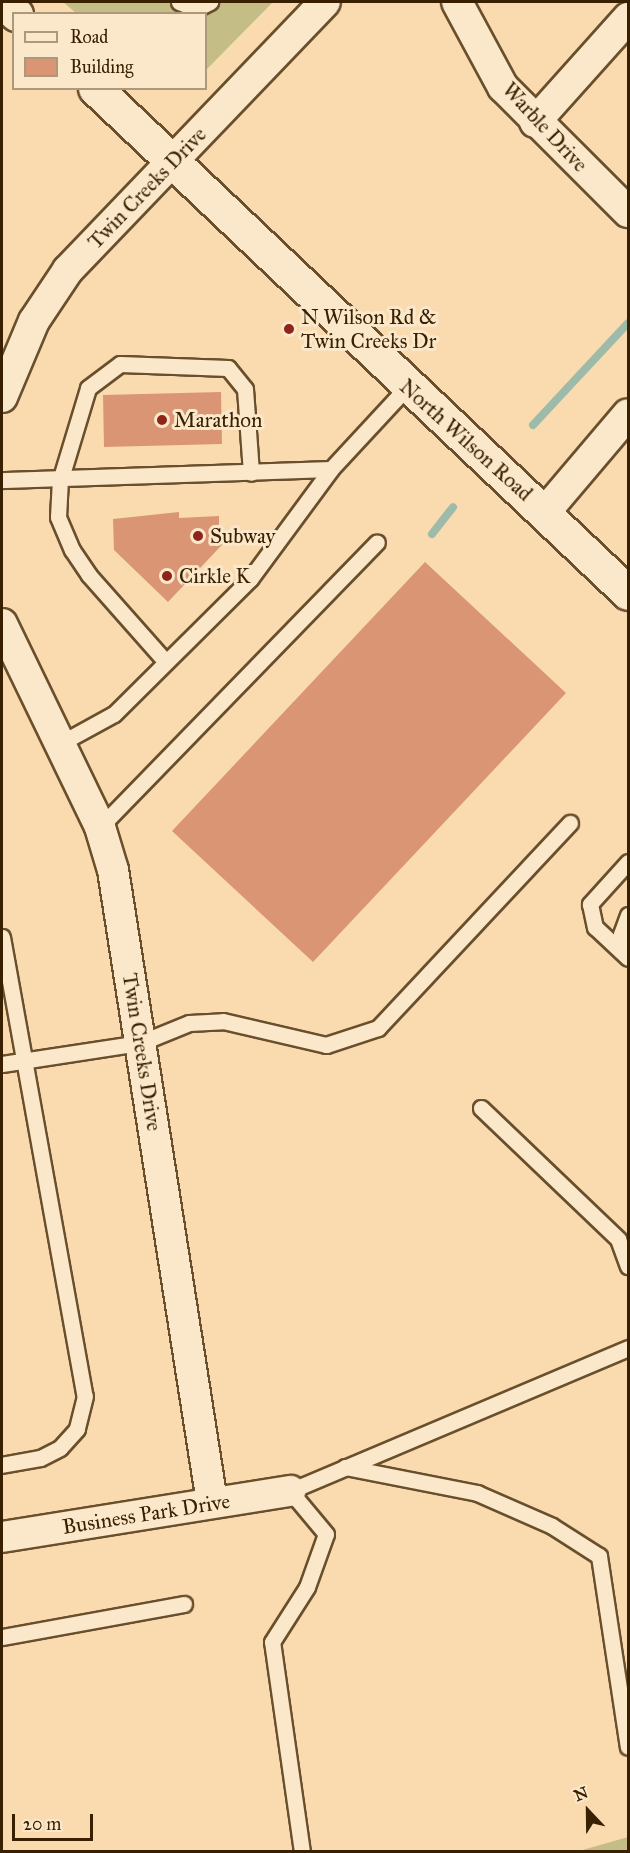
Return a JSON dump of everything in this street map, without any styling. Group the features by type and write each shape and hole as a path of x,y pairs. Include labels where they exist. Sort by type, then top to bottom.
{"main road":[{"name":"North Wilson Road","path":"97,90 407,387 545,512 628,593"}],"street":[{"name":"Twin Creeks Drive","path":"2,397 34,321 68,270 326,2"},
{"name":"Warble Drive","path":"457,2 503,87 535,122 628,212"},
{"path":"535,122 628,18"},
{"path":"545,512 628,414"},
{"name":"Twin Creeks Drive","path":"2,624 100,827 113,870 212,1502"},
{"name":"Business Park Drive","path":"2,1537 290,1491"}],"lane":[{"path":"179,2 196,9 210,2"},
{"path":"165,661 72,550 58,517 60,481 88,388 120,364 228,368 245,389 251,473"},
{"path":"61,743 114,714 250,579 331,469 407,387"},
{"path":"2,480 60,481 331,469"},
{"path":"100,827 377,542"},
{"path":"2,1064 140,1043 189,1023 223,1021 326,1045 378,1028 570,823"},
{"path":"628,862 590,903 596,927 628,958"},
{"path":"628,915 621,934 628,948"},
{"path":"2,937 85,1396 77,1429 60,1448 40,1458 2,1465"},
{"path":"481,1108 618,1239 628,1266"},
{"path":"303,1851 272,1642 307,1587 326,1534 290,1491 628,1348"},
{"path":"345,1467 477,1492 552,1526 599,1556 628,1747"},
{"path":"2,1637 184,1604"}],"shaded area":[{"path":"63,2 273,2 207,69 207,12 75,12"},
{"path":"628,1837 628,1851 579,1851"}],"building":[{"name":"Marathon","path":"221,392 222,444 104,447 103,395"},
{"name":"Cirkle K","path":"179,512 179,518 219,516 219,531 236,530 168,602 114,550 113,519"},
{"path":"425,562 566,693 313,962 172,831"}],"waterway":[{"path":"533,425 628,323"},
{"path":"432,534 453,507"}],"place":[{"name":"N Wilson Rd & Twin Creeks Dr","path":"289,329"},
{"name":"Marathon","path":"162,420"},
{"name":"Subway","path":"198,536"},
{"name":"Cirkle K","path":"167,576"}]}
